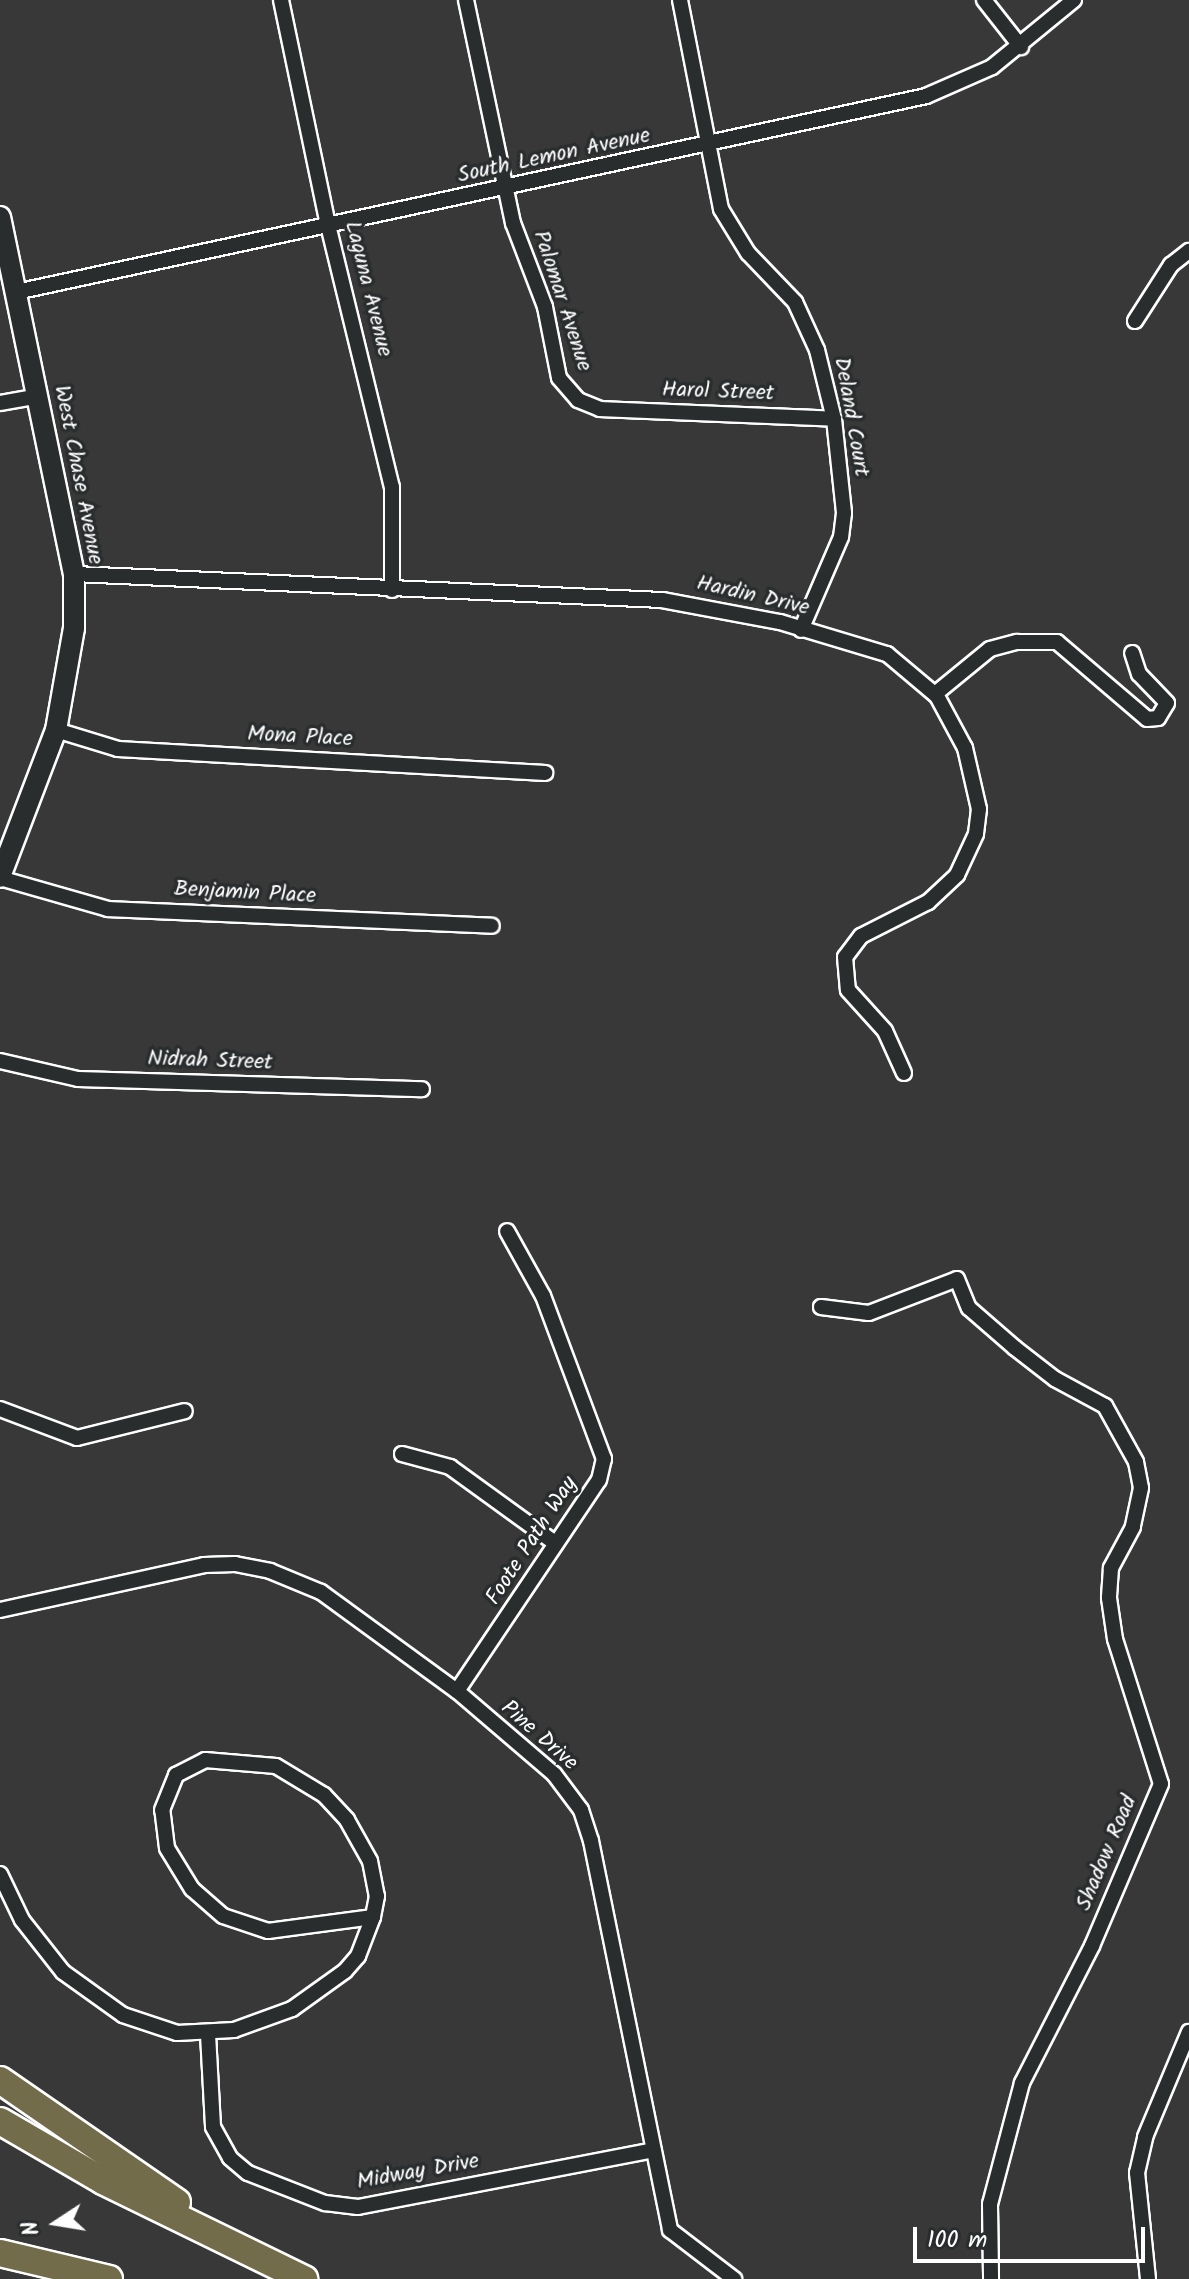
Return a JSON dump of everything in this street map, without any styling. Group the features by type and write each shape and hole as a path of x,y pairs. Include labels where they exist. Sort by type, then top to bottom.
{"highway":[{"path":"0,2080 227,2241"},
{"path":"0,2121 103,2181 304,2279"},
{"path":"0,2253 109,2279"}],"main road":[{"name":"West Chase Avenue","path":"0,217 74,574 73,651 56,730 0,878"}],"street":[{"name":"Laguna Avenue","path":"281,0 328,225 392,487 392,590"},
{"name":"Palomar Avenue","path":"466,0 505,189 545,307 559,378 578,400 600,409"},
{"name":"Deland Court","path":"680,0 713,185 729,229 795,302 817,350 834,419 844,513 841,537 801,630"},
{"path":"984,0 1021,47"},
{"name":"South Lemon Avenue","path":"16,292 707,146 926,96 956,86 1021,47 1074,0"},
{"path":"1135,321 1171,265 1189,251"},
{"path":"0,403 38,396"},
{"name":"Harol Street","path":"600,409 834,419"},
{"name":"Hardin Drive","path":"74,574 662,600 719,607 887,654 935,694 965,748 979,809 968,857 928,902 861,936 845,957 848,990 885,1031 904,1073"},
{"path":"935,694 990,649 1017,642 1057,642 1147,719 1158,718 1167,703 1139,674 1132,653"},
{"name":"Mona Place","path":"56,730 118,749 545,773"},
{"name":"Benjamin Place","path":"0,878 108,909 492,926"},
{"name":"Nidrah Street","path":"0,1061 78,1079 422,1089"},
{"name":"Foote Path Way","path":"457,1691 599,1480 604,1459 543,1296 507,1231"},
{"name":"Shadow Road","path":"821,1307 869,1313 957,1279 969,1308 1015,1348 1055,1379 1105,1406 1136,1462 1139,1506 1111,1568 1109,1598 1115,1639 1161,1784 1092,1946 1022,2083 990,2204 991,2279"},
{"path":"0,1409 77,1438 185,1411"},
{"path":"402,1454 450,1467 555,1543"},
{"name":"Pine Drive","path":"0,1610 204,1565 235,1564 270,1571 321,1592 457,1691 554,1774 581,1810 670,2230 734,2279"},
{"path":"0,1874 33,1938 82,1989 146,2025 208,2034 292,2009 332,1983 358,1956 373,1917 374,1876 363,1847 336,1807 297,1775 256,1762 214,1759 189,1765 171,1782 162,1823 171,1860 192,1889 223,1916 268,1931 373,1917"},
{"path":"1148,2279 1137,2173 1145,2137 1189,2032"},
{"name":"Midway Drive","path":"208,2034 213,2127 230,2158 248,2173 325,2203 358,2207 654,2150"}]}
